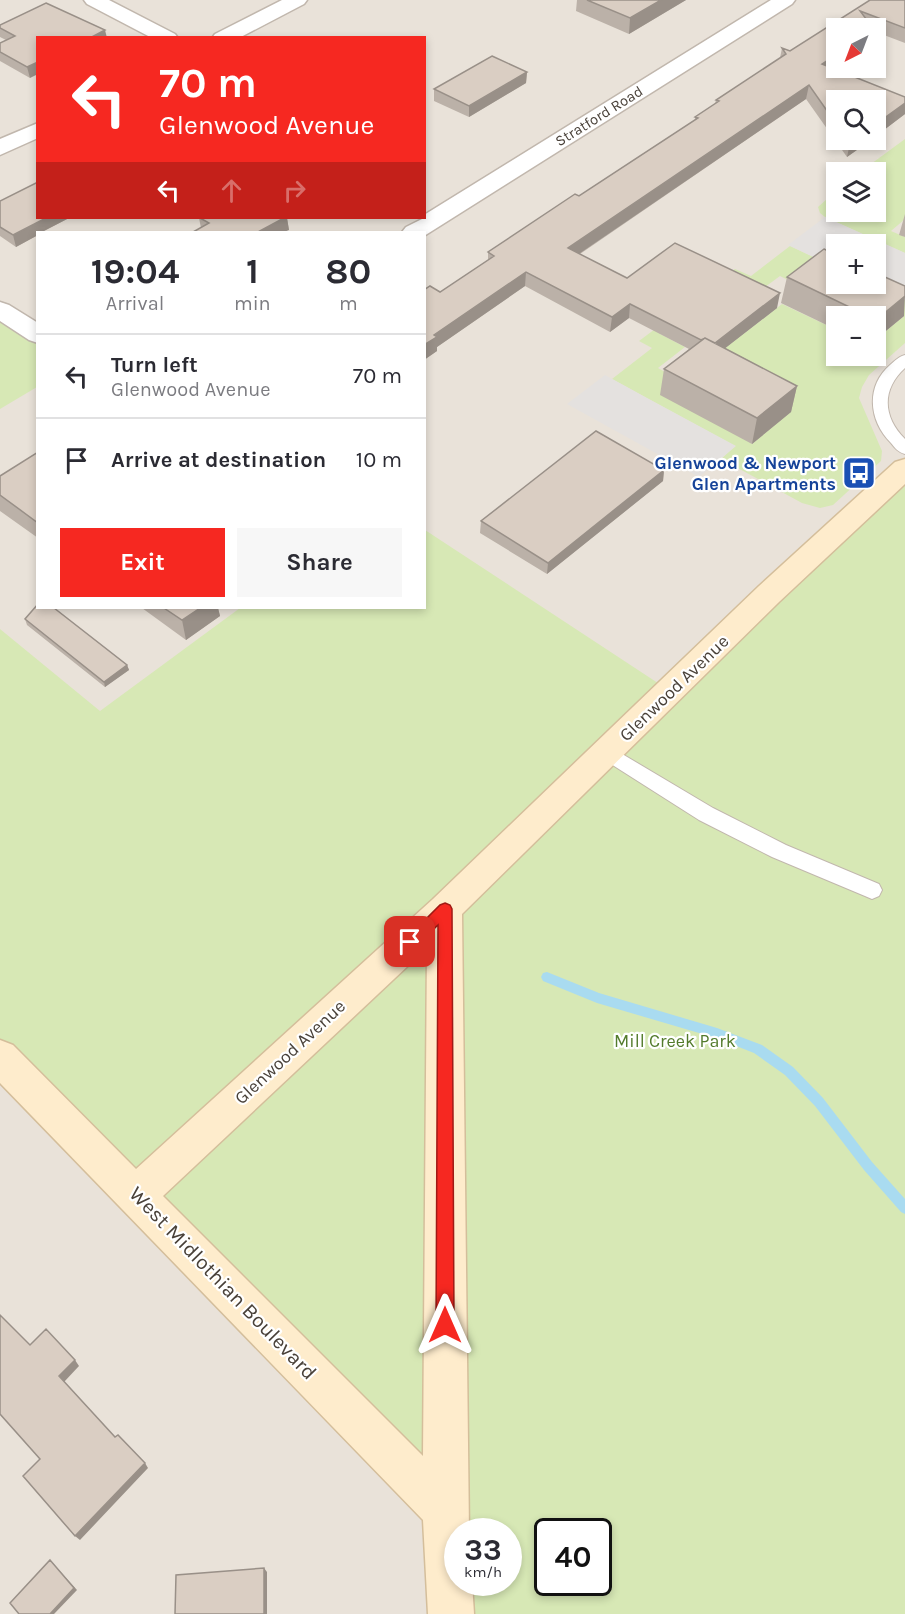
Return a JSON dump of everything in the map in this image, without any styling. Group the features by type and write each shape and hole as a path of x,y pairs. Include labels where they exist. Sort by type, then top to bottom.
{"street":[{"path":"94,0 164,36"},
{"path":"226,36 297,0"},
{"name":"Stratford Road","path":"416,231 785,0"},
{"path":"0,148 36,130"},
{"path":"0,310 36,334"},
{"name":"Glenwood Avenue","path":"136,1195 445,909 769,594 905,468"},
{"path":"445,909 445,1510 452,1614"},
{"name":"West Midlothian Boulevard","path":"0,1057 445,1510"}],"lane":[{"path":"905,360 886,377 879,404 887,430 905,449"},
{"path":"607,752 706,814 779,850 872,890"}],"shaded area":[{"path":"0,0 905,0 905,468 445,1510 444,1596 450,1596 451,1614 0,1614"},
{"path":"825,217 826,222 836,222 863,234 826,234 826,263 788,245"},
{"path":"886,244 905,253 905,300 886,290"},
{"path":"605,375 736,446 699,477 567,404"}],"green space":[{"path":"905,139 905,219 891,231 905,237 905,253 886,244 886,234 863,234 836,222 886,222 886,162 874,162"},
{"path":"826,200 826,217 820,213 818,207"},
{"path":"790,246 826,263 826,294 802,287 780,276 753,296 660,334 685,347 658,368 679,380 752,444 791,411 703,365 782,304 826,325 826,366 879,366 869,375 859,398 882,451 881,461 833,505 820,508 802,503 721,459 735,446 612,379 652,348 639,341 735,269 751,276"},
{"path":"827,294 880,294 905,300 905,343 886,360 886,331 904,316 886,311 886,306 869,306"},
{"path":"0,310 36,334 36,388 0,409"},
{"name":"Mill Creek Park","path":"905,468 905,1614 451,1614 450,1596 522,1596 522,1518 445,1518 445,1510 0,1057 0,629 100,711 239,609 426,609 426,531 670,691"}],"building":[{"path":"587,0 661,0 630,18"},
{"path":"870,0 905,0 905,28 886,21 886,18 879,18 860,11 865,18 842,18"},
{"path":"46,3 105,30 94,36 36,36 36,63 27,67 0,52 0,43 15,36 0,28 0,25"},
{"path":"826,28 826,61 822,64 826,66 826,78 857,78 905,97 905,103 886,117 886,90 826,90 826,109 809,85 568,248 627,278 675,243 780,293 715,343 705,338 701,340 630,304 612,317 526,272 434,335 437,337 426,344 426,289 430,286 440,292 494,256 488,252 575,194 579,196 698,118 695,117 719,101 716,100 786,54 782,48 790,51"},
{"path":"492,56 527,72 469,106 434,89"},
{"path":"36,183 36,219 44,219 13,235 0,227 0,201"},
{"path":"202,219 282,219 260,231 195,231 209,223"},
{"path":"824,249 826,250 826,294 886,294 886,277 905,286 905,296 886,312 886,306 847,306 787,277"},
{"path":"705,338 797,386 757,418 664,369"},
{"path":"596,431 664,470 548,563 481,521"},
{"path":"36,453 36,522 0,495 0,476"},
{"path":"36,606 36,609 55,609 127,665 104,682 25,619"},
{"path":"166,609 198,609 182,620"},
{"path":"0,1315 30,1345 46,1329 75,1360 59,1376 115,1437 118,1435 145,1463 75,1536 23,1476 40,1459 0,1414"},
{"path":"50,1560 74,1588 50,1614 19,1614 10,1603"},
{"path":"264,1568 264,1614 175,1614 176,1575"}],"waterway":[{"path":"547,977 597,998 717,1033 758,1049 789,1071 819,1102 868,1166 905,1208"}],"place":[{"name":"Glenwood & Newport Glen Apartments","path":"859,473"}],"route":[{"path":"410,942 445,909 445,1325"}]}
